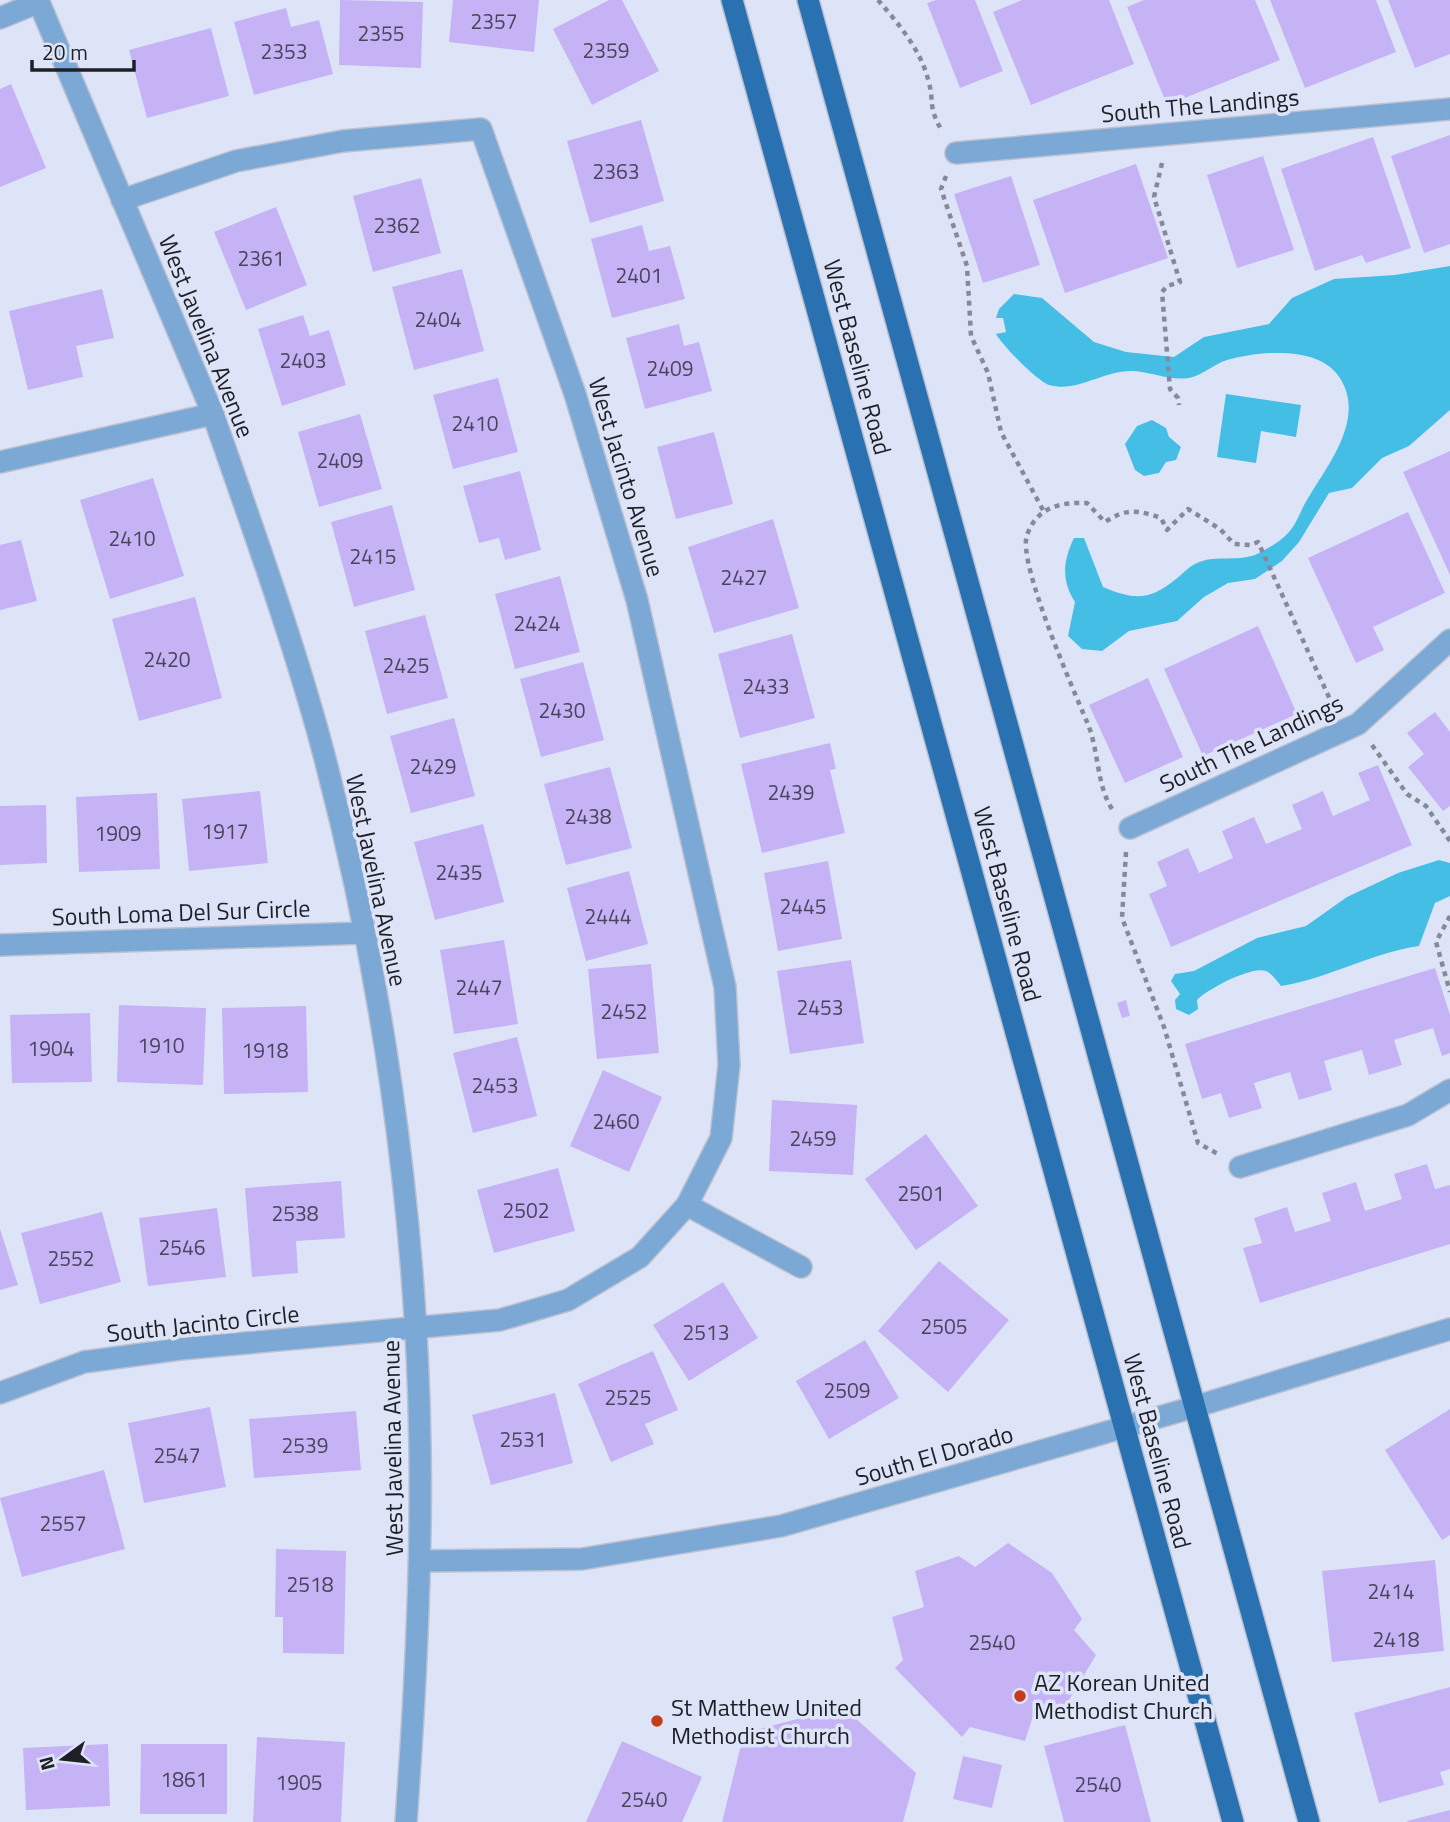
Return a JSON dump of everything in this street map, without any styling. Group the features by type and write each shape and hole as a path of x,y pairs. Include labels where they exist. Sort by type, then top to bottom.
{"main road":[{"name":"West Baseline Road","path":"732,0 1233,1822"},
{"name":"West Baseline Road","path":"808,0 1309,1822"}],"street":[{"path":"0,18 38,1"},
{"name":"West Javelina Avenue","path":"38,1 213,414 280,610 317,730 364,933 396,1137 416,1328 420,1561 406,1822"},
{"name":"South The Landings","path":"956,153 1450,109"},
{"name":"West Jacinto Avenue","path":"122,200 236,161 343,141 481,129 575,394 637,600 725,987 729,1065 721,1138 687,1205 640,1257 568,1300 500,1320 416,1328"},
{"path":"0,462 213,414"},
{"name":"South The Landings","path":"1130,828 1351,727 1450,640"},
{"name":"South Loma Del Sur Circle","path":"0,945 364,933"},
{"path":"1240,1167 1408,1115 1450,1090"},
{"path":"687,1205 801,1267"},
{"name":"South Jacinto Circle","path":"0,1393 84,1362 180,1349 416,1328"},
{"name":"South El Dorado","path":"420,1561 582,1559 781,1526 1194,1407 1450,1329"}],"path":[{"path":"878,0 921,59 929,81 930,111 956,153 941,188 967,266 971,336 988,373 1002,432 1043,510"},
{"path":"1169,134 1154,197 1180,282 1167,286 1162,292 1170,389 1178,398 1178,405"},
{"path":"1105,522 1120,512 1145,513 1161,518 1167,530 1188,509 1220,529 1234,544 1250,545 1258,542 1351,727 1407,794 1426,806 1450,841"},
{"path":"1450,916 1436,942 1450,992"}],"water":[{"path":"1450,266 1450,410 1409,446 1382,458 1352,488 1329,493 1299,542 1282,561 1255,579 1228,583 1204,597 1177,621 1129,631 1102,651 1082,649 1068,636 1075,602 1067,586 1065,570 1074,538 1084,538 1103,587 1133,596 1149,595 1158,591 1191,566 1204,560 1244,558 1259,553 1271,547 1295,524 1307,499 1336,453 1343,437 1349,405 1346,389 1328,365 1301,355 1286,353 1254,354 1227,360 1189,378 1131,371 1110,374 1070,386 1049,385 1021,362 996,334 1006,332 1003,318 996,318 999,309 1014,294 1042,298 1094,342 1126,352 1174,357 1204,337 1269,324 1292,298 1334,279 1395,275"},
{"path":"1226,394 1301,405 1296,437 1261,431 1256,463 1217,457"},
{"path":"1152,420 1166,428 1169,437 1181,447 1176,460 1166,462 1159,473 1144,476 1135,470 1125,444 1137,426"},
{"path":"1439,860 1450,863 1450,896 1435,903 1419,946 1383,954 1316,978 1281,986 1266,971 1250,972 1203,995 1197,1000 1198,1009 1189,1015 1176,1009 1175,1000 1180,994 1171,981 1175,974 1194,971 1257,938 1306,926 1347,897 1398,873"}],"building":[{"path":"340,0 423,2 421,68 339,65"},
{"path":"453,0 539,0 534,52 449,42"},
{"path":"609,0 622,0 659,71 592,105 553,29"},
{"path":"936,0 975,0 1003,71 960,88 927,3"},
{"path":"1022,0 1109,0 1134,64 1031,105 993,12"},
{"path":"1144,0 1255,0 1280,60 1167,105 1127,7"},
{"path":"1270,0 1376,0 1396,52 1305,88"},
{"path":"1388,0 1450,0 1450,54 1415,68"},
{"path":"286,8 291,27 319,20 333,74 254,95 234,22"},
{"path":"211,28 229,96 147,118 129,50"},
{"path":"11,84 46,168 0,187 0,89"},
{"path":"641,120 664,201 590,223 567,141"},
{"path":"1450,135 1450,244 1424,253 1391,156"},
{"path":"1373,137 1411,248 1366,263 1362,255 1315,271 1281,169"},
{"path":"1263,156 1294,250 1237,268 1207,175"},
{"path":"1136,164 1168,258 1065,293 1033,200"},
{"path":"1011,176 1040,265 983,283 954,194"},
{"path":"421,178 441,253 373,272 353,196"},
{"path":"276,207 307,285 246,310 214,232"},
{"path":"642,225 649,251 670,246 685,299 612,318 591,239"},
{"path":"462,269 484,351 414,370 392,287"},
{"path":"102,289 114,338 76,346 83,377 28,390 9,311"},
{"path":"303,315 310,336 329,330 346,385 282,406 258,329"},
{"path":"679,324 684,346 699,342 712,391 645,409 626,338"},
{"path":"498,378 518,452 453,469 433,395"},
{"path":"360,414 382,489 319,507 298,432"},
{"path":"714,432 733,504 676,519 657,447"},
{"path":"1450,451 1450,575 1403,472"},
{"path":"520,471 541,550 505,560 499,538 479,543 463,486"},
{"path":"153,478 184,576 110,599 80,500"},
{"path":"392,505 415,590 354,607 331,522"},
{"path":"1408,512 1445,593 1373,627 1384,650 1356,663 1308,558"},
{"path":"773,519 799,608 714,633 688,547"},
{"path":"21,540 37,601 0,610 0,545"},
{"path":"560,576 580,652 515,669 495,594"},
{"path":"195,597 222,698 139,721 112,619"},
{"path":"425,615 448,698 387,714 365,631"},
{"path":"1258,626 1297,714 1203,756 1164,669"},
{"path":"792,634 815,718 740,738 718,654"},
{"path":"583,662 604,740 541,757 520,679"},
{"path":"1148,678 1183,757 1125,783 1089,705"},
{"path":"1435,712 1450,732 1450,806 1443,811 1408,767 1424,754 1407,733"},
{"path":"454,718 475,796 411,813 390,736"},
{"path":"830,743 836,769 830,770 845,833 762,853 741,764"},
{"path":"1378,765 1412,845 1171,947 1149,894 1167,886 1157,862 1188,848 1199,873 1233,858 1222,831 1254,817 1266,844 1302,829 1292,805 1323,791 1333,816 1370,800 1358,773"},
{"path":"610,767 632,848 566,865 544,784"},
{"path":"260,791 268,863 189,871 182,799"},
{"path":"157,793 160,869 79,872 76,797"},
{"path":"46,805 47,863 0,865 0,806"},
{"path":"483,824 504,902 435,920 414,842"},
{"path":"828,861 842,939 778,951 764,873"},
{"path":"629,871 648,944 586,961 567,888"},
{"path":"504,940 518,1024 454,1034 440,950"},
{"path":"851,960 864,1043 790,1054 777,971"},
{"path":"651,964 659,1053 597,1059 588,969"},
{"path":"1435,968 1450,1015 1450,1053 1442,1056 1433,1028 1394,1040 1402,1065 1369,1075 1362,1050 1324,1061 1332,1090 1299,1100 1290,1072 1254,1083 1262,1108 1229,1118 1221,1093 1202,1099 1185,1044"},
{"path":"1126,1000 1130,1016 1122,1018 1117,1003"},
{"path":"119,1005 206,1008 203,1085 117,1082"},
{"path":"306,1006 308,1092 224,1094 222,1008"},
{"path":"90,1013 92,1082 12,1083 10,1015"},
{"path":"517,1037 537,1116 473,1133 453,1053"},
{"path":"603,1070 662,1097 629,1172 570,1146"},
{"path":"772,1100 857,1105 853,1175 769,1171"},
{"path":"926,1134 978,1206 916,1250 865,1179"},
{"path":"1427,1164 1435,1189 1450,1185 1450,1244 1260,1303 1243,1248 1262,1243 1254,1218 1287,1207 1295,1232 1331,1221 1322,1193 1356,1182 1365,1211 1402,1199 1394,1174"},
{"path":"558,1168 575,1231 494,1253 477,1190"},
{"path":"341,1181 345,1238 296,1241 298,1273 252,1277 245,1188"},
{"path":"217,1208 226,1277 148,1286 139,1218"},
{"path":"102,1212 121,1282 40,1304 21,1233"},
{"path":"0,1229 18,1285 0,1290"},
{"path":"939,1261 1009,1320 948,1392 878,1331"},
{"path":"723,1282 758,1338 689,1381 653,1325"},
{"path":"865,1340 899,1398 829,1439 796,1381"},
{"path":"653,1351 678,1410 645,1424 654,1444 611,1462 578,1384"},
{"path":"555,1393 573,1463 491,1485 472,1415"},
{"path":"210,1407 226,1487 144,1503 128,1423"},
{"path":"1450,1409 1450,1535 1442,1540 1385,1450"},
{"path":"356,1411 361,1470 254,1478 249,1419"},
{"path":"104,1470 125,1549 22,1577 0,1498"},
{"path":"1008,1543 1052,1573 1082,1619 1074,1630 1096,1655 1060,1715 1036,1707 1025,1741 970,1727 962,1737 895,1668 903,1660 892,1617 924,1607 915,1571 959,1556 975,1567"},
{"path":"276,1549 346,1551 344,1654 283,1653 283,1617 275,1617"},
{"path":"1435,1560 1444,1651 1332,1662 1322,1571"},
{"path":"1450,1687 1450,1769 1440,1772 1444,1785 1379,1803 1354,1713"},
{"path":"843,1707 916,1773 903,1822 722,1822 744,1733"},
{"path":"1125,1725 1151,1822 1064,1822 1044,1746"},
{"path":"257,1737 345,1742 341,1822 253,1822"},
{"path":"622,1741 702,1777 682,1822 586,1822"},
{"path":"108,1744 110,1806 26,1810 23,1748"},
{"path":"141,1744 227,1744 227,1814 140,1814"},
{"path":"963,1756 1002,1765 992,1808 953,1799"},
{"path":"1450,1810 1450,1822 1407,1822 1407,1821"}],"place":[{"name":"AZ Korean United Methodist Church","path":"1020,1696"},
{"name":"St Matthew United Methodist Church","path":"657,1721"}]}
